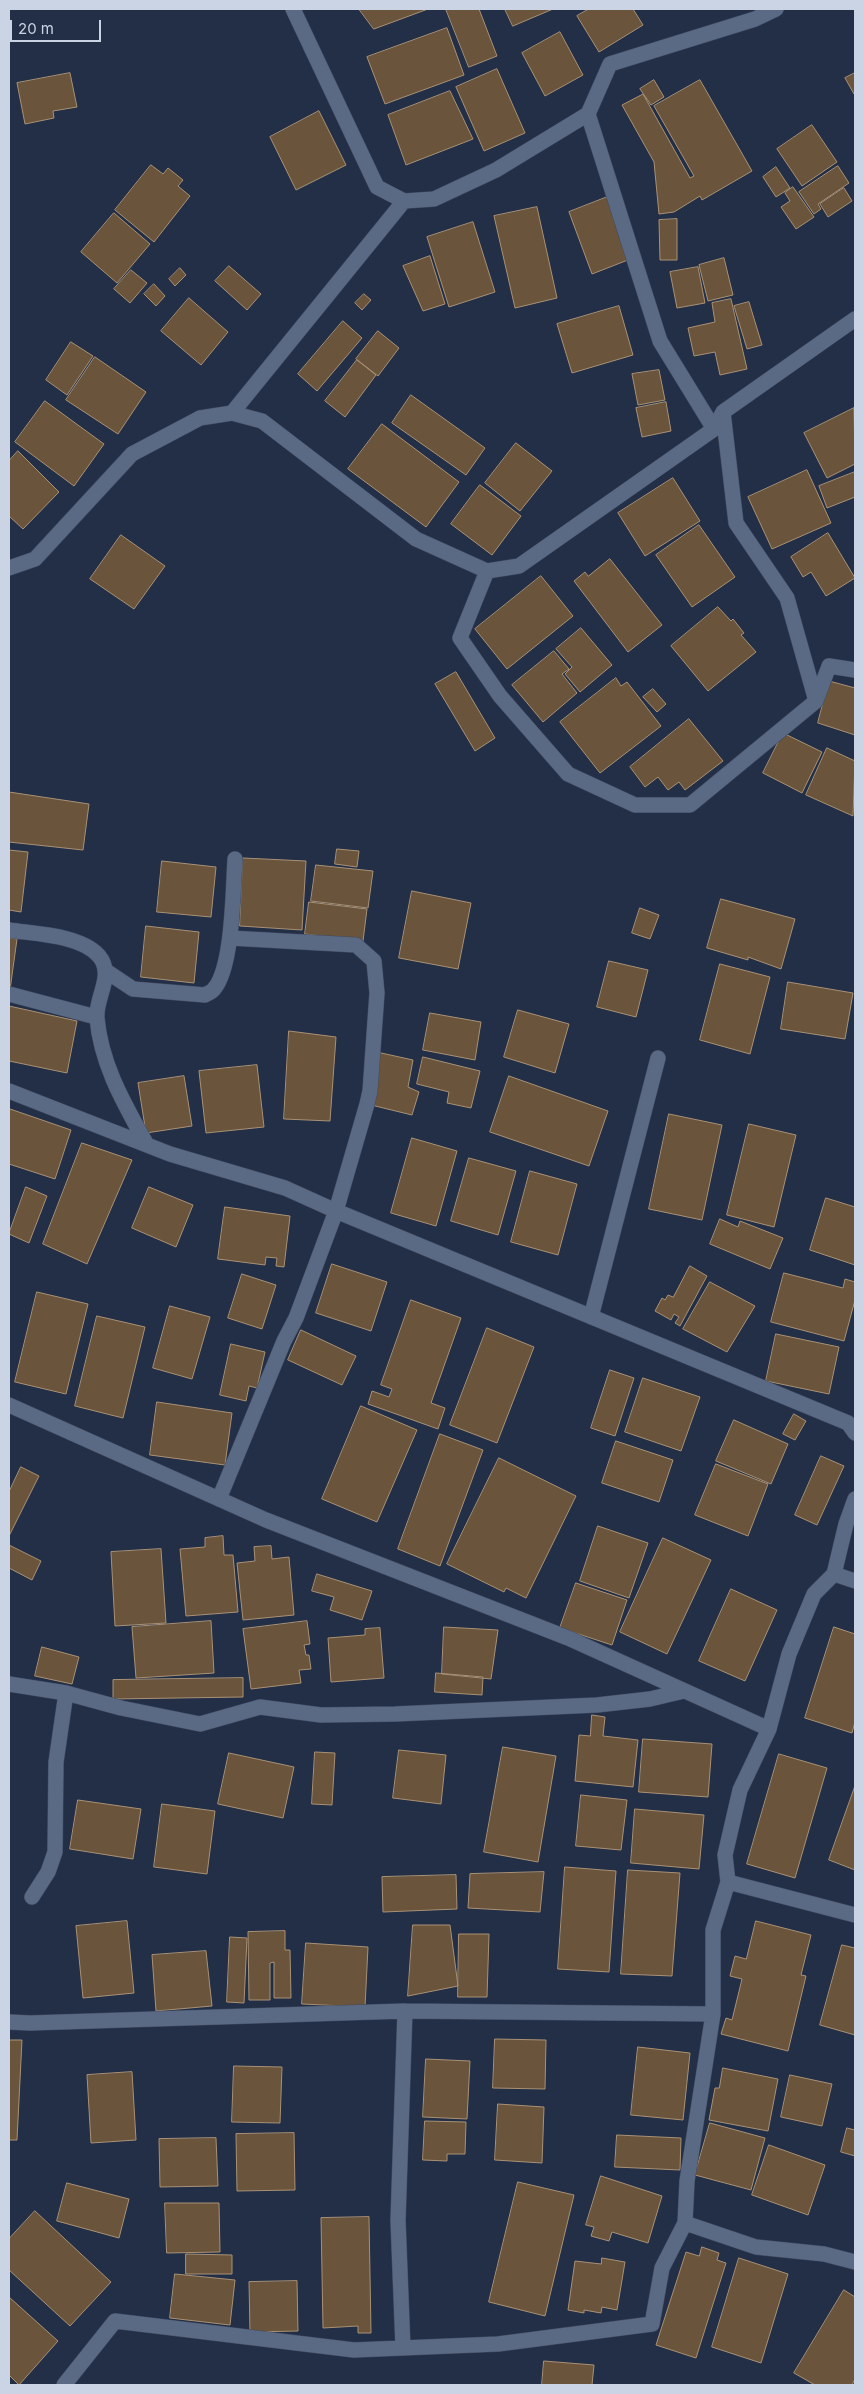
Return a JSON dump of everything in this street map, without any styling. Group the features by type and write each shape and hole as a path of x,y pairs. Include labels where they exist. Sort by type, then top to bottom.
{"street":[{"path":"293,9 378,187 404,201 434,199 452,191 496,170 588,114 610,64 755,19 776,9"},
{"path":"588,114 660,341 714,429"},
{"path":"232,413 404,201"},
{"path":"9,568 35,559 132,454 200,418 232,413 262,421 416,539 487,571 519,566 714,429 723,412 855,319"},
{"path":"723,412 736,523 787,598 816,702"},
{"path":"487,571 460,638 500,696 568,774 634,806 690,805 816,702 829,666 855,670"},
{"path":"9,930 79,942 99,956 106,971 133,989 205,995 214,990 221,977 230,938 235,859"},
{"path":"219,1499 284,1341 296,1318 336,1211 357,1143 370,1091 377,993 374,961 356,945 230,938"},
{"path":"106,971 96,1017 111,1079 147,1145"},
{"path":"9,994 96,1017"},
{"path":"591,1316 658,1058"},
{"path":"9,1091 170,1154 285,1188 336,1211 848,1423 855,1433"},
{"path":"9,1406 266,1520 568,1638 769,1729"},
{"path":"64,2385 115,2320 354,2350 498,2344 652,2324 662,2268 685,2222 688,2182 713,2014 713,1930 728,1882 725,1855 740,1790 769,1729 789,1654 810,1603 814,1594 834,1574 846,1524 855,1499"},
{"path":"834,1574 855,1581"},
{"path":"9,1684 66,1693 121,1708 200,1724 260,1707 321,1715 395,1714 597,1705 650,1699 684,1691"},
{"path":"32,1897 48,1872 55,1852 56,1762 66,1693"},
{"path":"728,1882 855,1915"},
{"path":"9,2022 40,2023 405,2011 713,2014"},
{"path":"403,2348 398,2220 405,2011"},
{"path":"685,2222 756,2247 824,2254 855,2262"}],"building":[{"path":"359,9 428,9 374,29"},
{"path":"446,9 479,9 497,56 469,67"},
{"path":"505,9 553,9 513,26"},
{"path":"589,9 633,9 643,25 599,52 577,16"},
{"path":"447,28 464,75 385,104 367,57"},
{"path":"560,32 583,75 545,96 522,53"},
{"path":"497,69 525,133 484,151 456,87"},
{"path":"70,73 77,107 53,111 54,118 25,124 17,83"},
{"path":"855,73 855,93 854,94 845,78"},
{"path":"654,80 664,97 651,105 640,89"},
{"path":"700,80 752,171 702,200 700,196 674,212 659,214 654,162 622,105 643,94 690,178 694,176 654,106"},
{"path":"450,91 473,139 406,165 388,115"},
{"path":"319,111 346,165 296,190 270,137"},
{"path":"812,125 837,162 802,186 777,149"},
{"path":"151,165 163,174 168,168 183,180 178,186 190,196 154,242 115,210"},
{"path":"838,166 849,183 818,204 821,209 814,214 799,192"},
{"path":"776,167 790,188 776,197 763,177"},
{"path":"793,187 814,217 796,229 781,207 790,201 785,193"},
{"path":"844,188 852,201 828,217 820,204"},
{"path":"610,196 633,258 592,274 569,212"},
{"path":"537,207 557,298 515,308 494,216"},
{"path":"114,213 150,244 117,283 81,252"},
{"path":"677,219 677,260 660,260 659,220"},
{"path":"473,222 495,292 449,307 427,237"},
{"path":"430,256 445,304 423,311 403,266"},
{"path":"724,258 733,295 708,301 699,265"},
{"path":"229,266 261,294 247,310 215,281"},
{"path":"698,267 705,303 677,308 670,272"},
{"path":"180,268 186,275 175,286 169,279"},
{"path":"131,270 147,283 130,303 114,289"},
{"path":"154,284 165,296 156,306 144,294"},
{"path":"364,294 371,300 362,310 355,303"},
{"path":"189,298 228,332 201,365 161,331"},
{"path":"731,299 747,369 720,375 715,352 694,356 688,328 715,322 712,303"},
{"path":"749,302 762,345 747,349 734,306"},
{"path":"619,306 633,355 572,373 557,324"},
{"path":"343,321 362,338 317,391 298,374"},
{"path":"378,331 399,348 378,376 356,359"},
{"path":"71,342 93,356 67,395 46,380"},
{"path":"95,357 146,392 118,434 66,400"},
{"path":"357,360 376,375 345,417 325,401"},
{"path":"659,370 665,400 638,405 632,374"},
{"path":"411,395 485,448 466,475 392,423"},
{"path":"45,401 104,444 74,486 15,442"},
{"path":"666,402 671,431 642,437 636,408"},
{"path":"854,408 855,464 827,478 804,433"},
{"path":"382,424 459,482 426,527 348,469"},
{"path":"516,443 552,471 520,511 485,483"},
{"path":"18,451 59,492 23,529 9,516 9,461"},
{"path":"807,470 831,523 772,549 748,497"},
{"path":"855,472 855,497 827,508 819,486"},
{"path":"673,478 700,521 645,556 618,513"},
{"path":"480,485 521,516 492,555 451,524"},
{"path":"699,525 735,577 692,607 656,555"},
{"path":"828,533 855,578 826,596 811,572 803,577 791,557"},
{"path":"121,535 165,566 134,609 90,579"},
{"path":"610,559 662,625 628,652 574,581 585,572 588,576"},
{"path":"541,576 573,616 507,669 475,629"},
{"path":"718,607 731,621 733,619 744,633 741,635 756,652 708,691 671,646"},
{"path":"581,628 612,665 580,692 565,674 572,667 556,649"},
{"path":"554,651 569,669 562,674 577,693 543,722 512,685"},
{"path":"456,672 495,738 475,751 435,684"},
{"path":"616,678 621,686 627,682 661,726 600,773 560,722"},
{"path":"829,681 855,688 855,735 818,723"},
{"path":"653,689 666,704 657,712 643,697"},
{"path":"689,719 723,761 685,790 679,782 668,790 658,777 645,787 630,767"},
{"path":"783,733 822,752 802,793 763,773"},
{"path":"827,748 855,761 853,816 806,795"},
{"path":"9,792 89,804 83,850 9,842"},
{"path":"337,849 359,851 357,867 335,864"},
{"path":"9,850 28,852 21,912 9,910"},
{"path":"243,858 306,861 302,930 240,926"},
{"path":"162,861 216,867 211,917 157,912"},
{"path":"316,865 373,871 368,908 311,901"},
{"path":"412,891 471,903 458,969 399,958"},
{"path":"721,899 795,919 781,969 748,957 748,960 707,948"},
{"path":"309,902 367,909 363,941 305,934"},
{"path":"640,908 659,915 650,939 632,933"},
{"path":"146,926 199,932 194,983 141,977"},
{"path":"9,938 17,939 10,990 9,989"},
{"path":"609,961 648,970 636,1017 597,1007"},
{"path":"720,964 770,977 750,1054 700,1040"},
{"path":"788,982 853,993 845,1039 781,1029"},
{"path":"9,1006 77,1021 67,1073 9,1061"},
{"path":"518,1010 569,1024 555,1073 504,1057"},
{"path":"430,1013 481,1022 475,1060 423,1050"},
{"path":"289,1031 336,1037 330,1121 284,1119"},
{"path":"372,1051 413,1060 408,1087 419,1092 412,1115 367,1104"},
{"path":"423,1057 480,1071 471,1108 447,1103 449,1092 417,1084"},
{"path":"257,1065 264,1127 206,1133 199,1071"},
{"path":"184,1076 192,1126 146,1133 138,1083"},
{"path":"509,1076 608,1111 589,1166 490,1132"},
{"path":"10,1109 71,1130 55,1179 9,1164"},
{"path":"669,1114 722,1125 702,1220 649,1209"},
{"path":"749,1124 796,1135 774,1227 727,1215"},
{"path":"412,1138 457,1151 436,1226 391,1213"},
{"path":"82,1143 132,1160 87,1264 43,1244"},
{"path":"469,1158 516,1171 498,1235 451,1221"},
{"path":"530,1171 577,1184 558,1255 511,1242"},
{"path":"26,1187 47,1196 29,1243 9,1234"},
{"path":"149,1187 193,1205 176,1247 132,1228"},
{"path":"826,1198 855,1207 855,1265 810,1250"},
{"path":"225,1207 290,1216 284,1267 276,1266 277,1258 266,1257 265,1265 218,1259"},
{"path":"720,1219 738,1227 740,1221 783,1238 770,1269 710,1244"},
{"path":"332,1264 387,1282 371,1331 316,1313"},
{"path":"690,1266 707,1276 680,1326 675,1323 679,1317 674,1314 671,1320 655,1311 662,1298 665,1300 668,1295 673,1297"},
{"path":"784,1273 843,1288 845,1279 855,1282 855,1300 844,1341 771,1322"},
{"path":"242,1274 276,1285 262,1329 228,1318"},
{"path":"710,1282 755,1306 727,1352 683,1329"},
{"path":"37,1292 88,1304 66,1394 15,1382"},
{"path":"411,1300 461,1318 431,1403 445,1408 438,1429 368,1404 372,1391 389,1397 392,1389 381,1385"},
{"path":"170,1306 210,1317 192,1379 153,1368"},
{"path":"97,1316 145,1327 123,1418 75,1406"},
{"path":"487,1328 534,1347 497,1443 450,1425"},
{"path":"301,1330 356,1356 342,1385 288,1360"},
{"path":"776,1334 839,1347 829,1394 766,1381"},
{"path":"231,1344 265,1352 257,1388 249,1386 246,1401 220,1395"},
{"path":"610,1370 634,1378 615,1436 591,1428"},
{"path":"643,1378 700,1397 681,1451 625,1432"},
{"path":"157,1402 232,1413 225,1465 150,1455"},
{"path":"361,1406 417,1430 377,1522 322,1499"},
{"path":"794,1414 806,1421 795,1440 783,1434"},
{"path":"734,1420 788,1444 771,1484 716,1461"},
{"path":"440,1434 483,1450 440,1566 398,1549"},
{"path":"616,1441 673,1460 659,1502 602,1483"},
{"path":"821,1456 844,1466 817,1525 795,1515"},
{"path":"499,1458 576,1496 526,1598 506,1588 504,1592 447,1564"},
{"path":"716,1464 768,1484 748,1536 695,1515"},
{"path":"21,1467 39,1476 9,1536 9,1492"},
{"path":"598,1526 648,1543 629,1598 580,1581"},
{"path":"223,1536 224,1555 233,1555 238,1612 186,1616 180,1549 205,1547 205,1538"},
{"path":"663,1538 711,1560 667,1654 620,1632"},
{"path":"9,1545 41,1561 32,1580 9,1568"},
{"path":"271,1546 272,1559 289,1557 294,1615 243,1620 237,1563 255,1561 254,1547"},
{"path":"161,1549 166,1623 115,1626 111,1552"},
{"path":"317,1574 372,1591 362,1620 330,1610 334,1597 312,1591"},
{"path":"576,1583 627,1600 612,1645 560,1628"},
{"path":"731,1589 777,1610 745,1681 699,1661"},
{"path":"211,1621 214,1673 136,1678 132,1627"},
{"path":"307,1621 310,1644 304,1645 306,1655 309,1655 311,1669 299,1670 301,1683 251,1689 243,1629"},
{"path":"444,1627 498,1630 491,1679 442,1674"},
{"path":"834,1627 855,1634 855,1722 852,1733 805,1718"},
{"path":"380,1628 384,1678 331,1682 328,1638 365,1635 365,1629"},
{"path":"42,1647 79,1657 72,1684 35,1676"},
{"path":"436,1673 483,1677 482,1695 435,1692"},
{"path":"243,1678 243,1697 113,1699 113,1680"},
{"path":"592,1715 605,1717 603,1736 638,1740 633,1787 575,1781 579,1735 590,1736"},
{"path":"643,1739 712,1744 708,1797 639,1792"},
{"path":"503,1747 556,1756 538,1862 484,1852"},
{"path":"399,1750 446,1755 441,1804 393,1798"},
{"path":"315,1752 335,1753 332,1805 312,1804"},
{"path":"229,1753 294,1767 283,1818 218,1804"},
{"path":"779,1754 827,1768 795,1878 747,1864"},
{"path":"855,1786 855,1870 829,1860"},
{"path":"581,1795 627,1800 621,1850 576,1846"},
{"path":"78,1800 141,1809 133,1859 70,1849"},
{"path":"162,1804 215,1811 207,1874 154,1867"},
{"path":"635,1809 704,1815 699,1869 631,1863"},
{"path":"565,1867 616,1871 609,1972 558,1969"},
{"path":"628,1870 680,1873 672,1976 621,1974"},
{"path":"544,1872 540,1912 468,1908 470,1874"},
{"path":"456,1875 457,1909 383,1912 382,1877"},
{"path":"127,1921 134,1993 83,1998 76,1926"},
{"path":"756,1921 811,1935 801,1975 806,1976 788,2051 721,2034 726,2018 732,2020 742,1979 730,1976 735,1956 746,1959"},
{"path":"413,1925 450,1925 458,1986 408,1996"},
{"path":"285,1931 285,1950 290,1950 291,1998 274,1998 274,1962 270,1963 270,2000 249,2000 248,1932"},
{"path":"459,1934 489,1934 487,1997 458,1997"},
{"path":"230,1937 247,1938 244,2003 227,2002"},
{"path":"306,1943 368,1947 365,2007 302,2004"},
{"path":"842,1945 855,1948 855,2035 820,2025"},
{"path":"206,1951 212,2006 156,2011 152,1955"},
{"path":"495,2039 546,2040 545,2089 493,2088"},
{"path":"9,2040 22,2040 17,2140 9,2140"},
{"path":"638,2047 690,2053 683,2120 631,2115"},
{"path":"426,2059 470,2061 467,2119 423,2117"},
{"path":"234,2066 282,2067 280,2123 232,2122"},
{"path":"723,2068 778,2079 768,2131 709,2120 715,2088 719,2088"},
{"path":"132,2072 136,2140 91,2143 87,2075"},
{"path":"790,2075 832,2084 822,2126 781,2117"},
{"path":"498,2104 544,2107 542,2163 495,2160"},
{"path":"425,2121 466,2122 465,2154 447,2154 447,2161 423,2160"},
{"path":"710,2123 765,2138 751,2190 695,2175"},
{"path":"847,2128 855,2130 855,2156 841,2152"},
{"path":"294,2133 295,2190 237,2191 236,2134"},
{"path":"617,2135 681,2138 680,2170 615,2167"},
{"path":"216,2138 218,2186 160,2187 159,2139"},
{"path":"769,2145 825,2165 808,2215 752,2195"},
{"path":"601,2176 662,2196 648,2243 612,2232 609,2241 591,2236 594,2227 586,2225"},
{"path":"518,2182 574,2195 545,2316 489,2302"},
{"path":"67,2183 129,2199 119,2238 57,2221"},
{"path":"165,2203 219,2203 220,2252 167,2253"},
{"path":"35,2211 111,2282 70,2326 9,2270 9,2239"},
{"path":"369,2217 371,2333 358,2333 358,2326 323,2328 321,2218"},
{"path":"702,2247 719,2253 717,2260 726,2263 696,2358 656,2345 686,2252 699,2256"},
{"path":"186,2254 232,2255 232,2274 186,2274"},
{"path":"602,2258 625,2262 617,2310 602,2307 601,2313 584,2310 584,2313 568,2310 575,2261 601,2264"},
{"path":"739,2258 788,2274 761,2363 712,2347"},
{"path":"175,2274 235,2280 230,2325 170,2318"},
{"path":"297,2281 298,2331 250,2332 249,2282"},
{"path":"844,2290 855,2297 855,2379 852,2385 815,2385 794,2373"},
{"path":"9,2297 58,2341 19,2385 9,2375"},
{"path":"544,2361 594,2365 592,2385 542,2385"}]}
